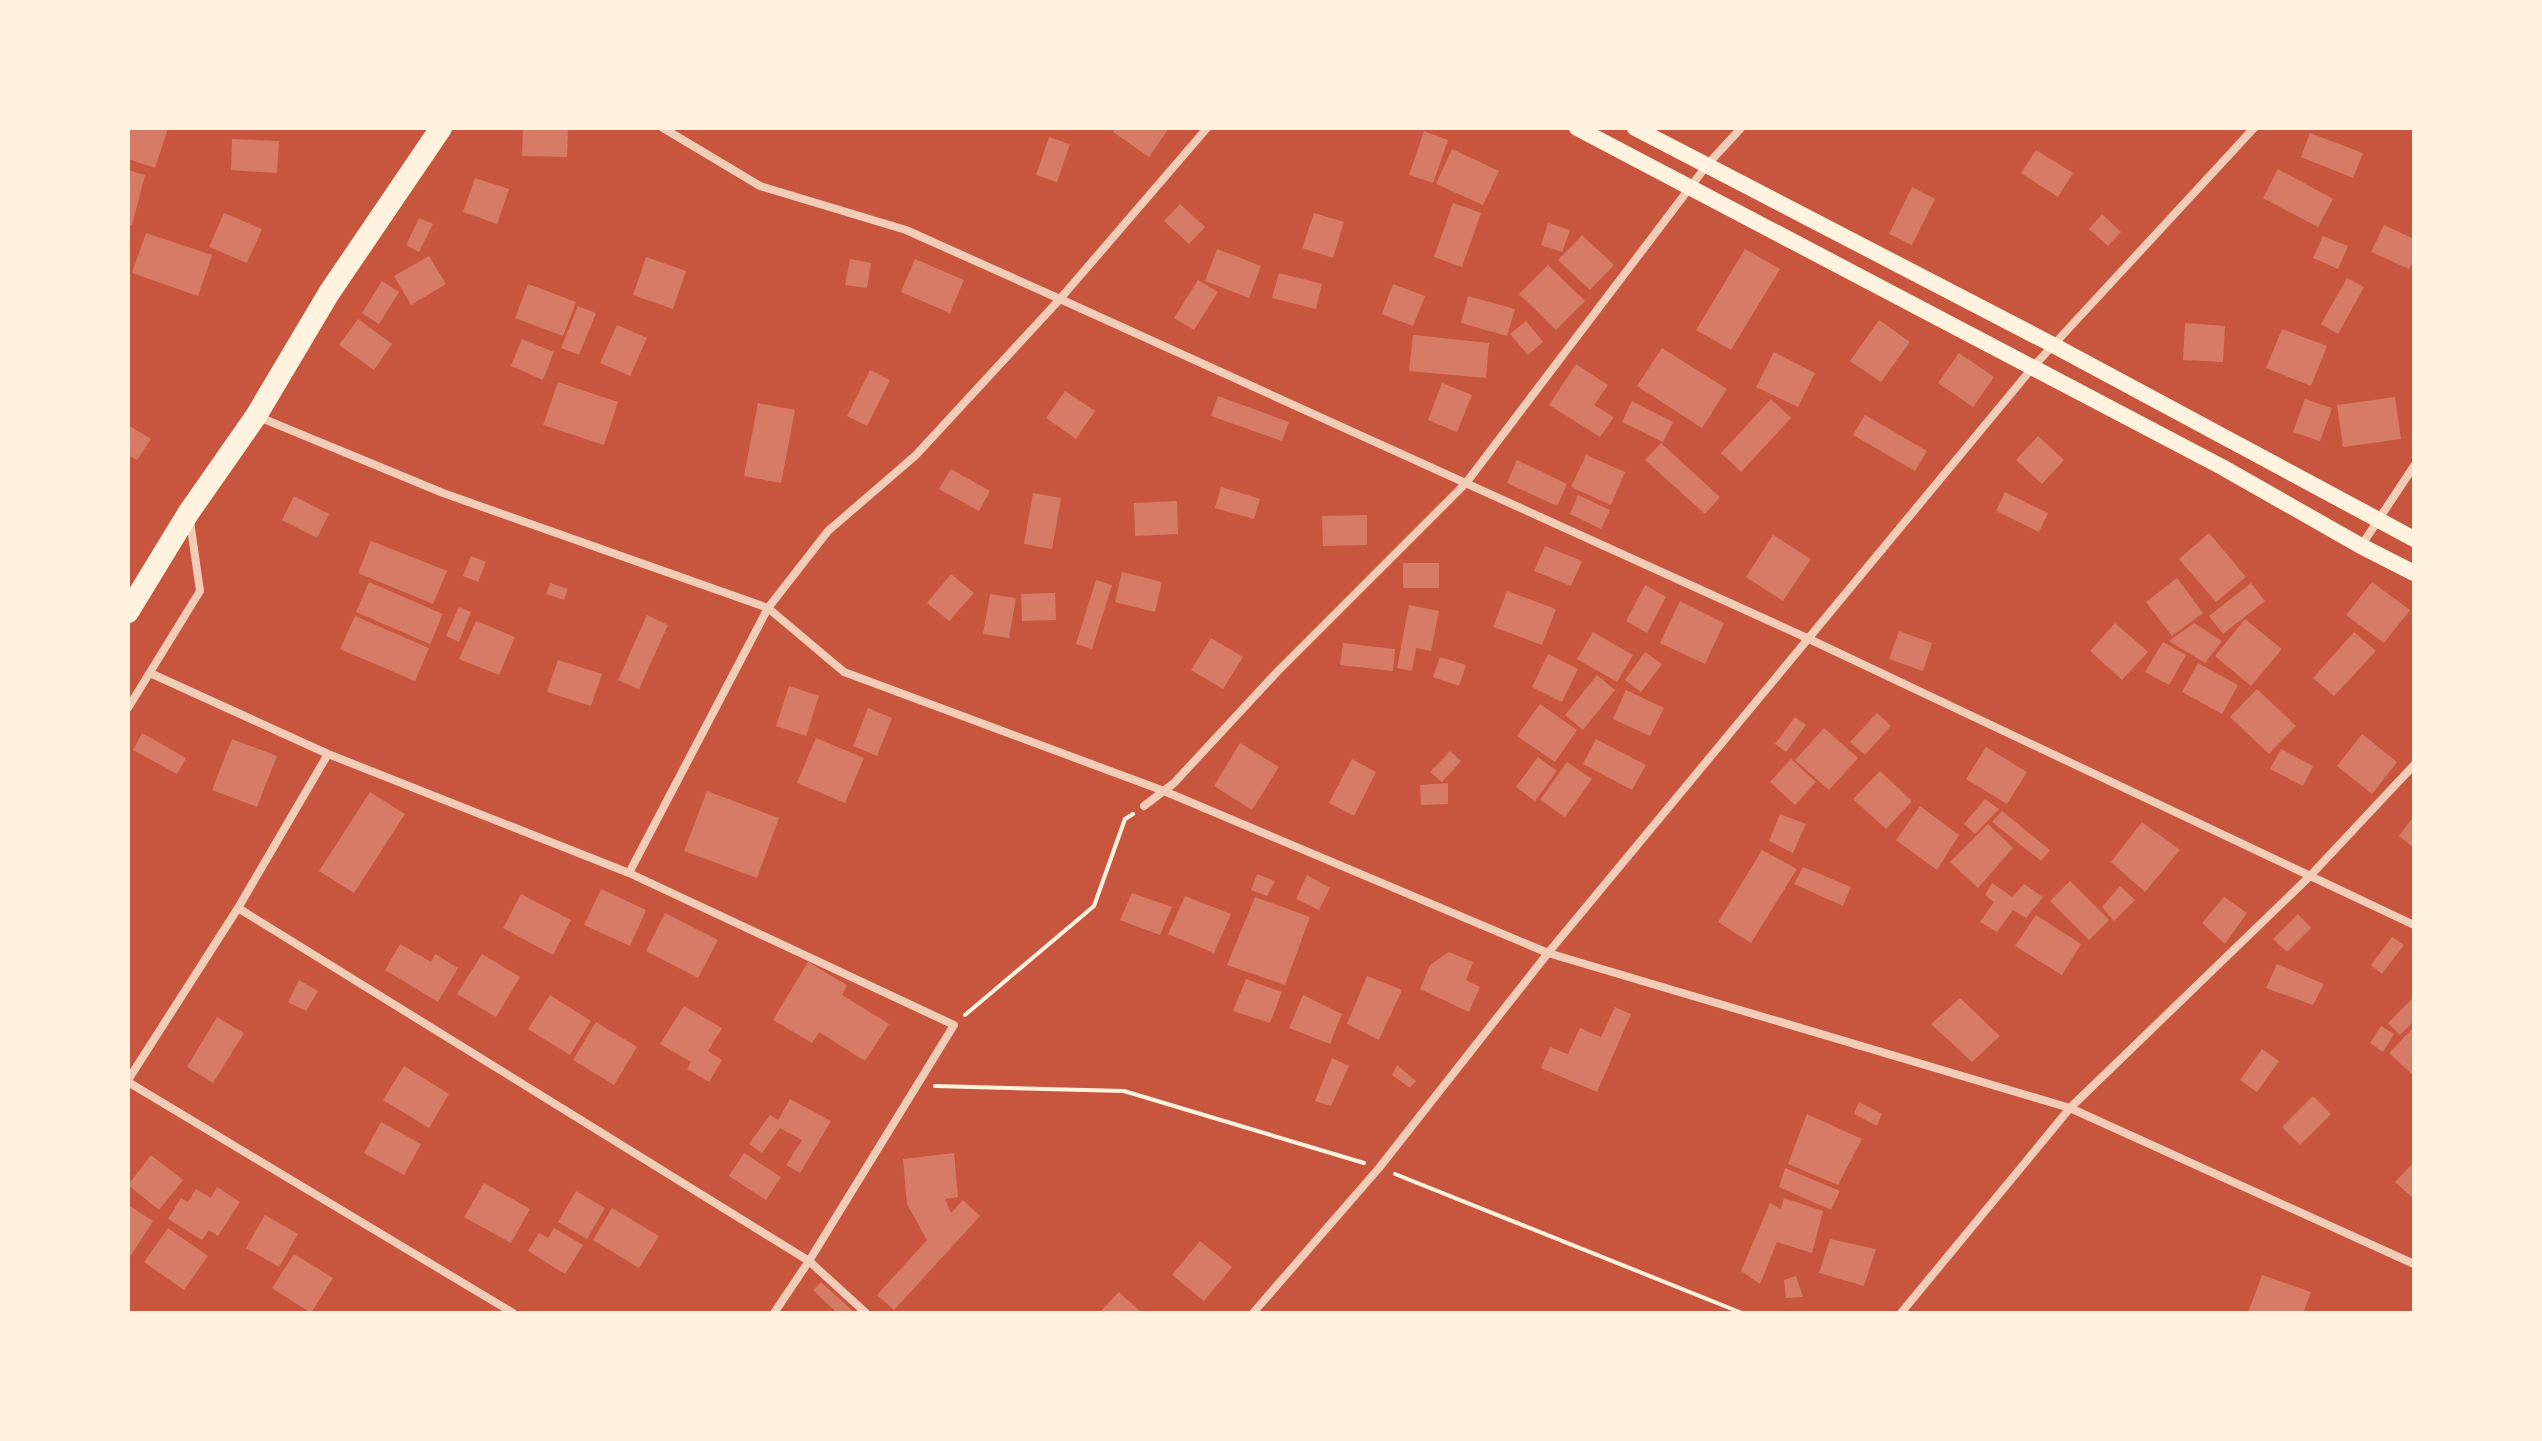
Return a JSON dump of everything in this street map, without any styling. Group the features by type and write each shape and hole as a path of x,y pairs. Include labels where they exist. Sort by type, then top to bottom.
{"highway":[{"path":"128,612 189,512 256,416 329,293 441,128"}],"main road":[{"path":"1577,128 2222,467 2414,573"},
{"path":"1635,128 2053,345 2414,539"}],"street":[{"path":"663,128 760,186 906,230 1807,638 2414,925"},
{"path":"629,873 768,608 828,531 916,455 1060,299 1207,128"},
{"path":"1144,806 1174,783 1277,672 1466,483 1690,186 1741,128"},
{"path":"1253,1313 1379,1168 1548,953 2033,367 2254,128"},
{"path":"256,416 443,493 768,608 844,672 1164,791 1548,953 2070,1108 2414,1264"},
{"path":"2361,546 2414,466"},
{"path":"128,708 200,591 189,512"},
{"path":"150,673 328,754 629,873 954,1025 774,1313"},
{"path":"328,754 238,908 128,1081 513,1313"},
{"path":"1901,1313 2070,1108 2310,876 2414,765"},
{"path":"238,908 809,1261 866,1313"}],"path":[{"path":"954,1025 1094,906 1125,819 1144,806"},
{"path":"917,1085 1124,1091 1379,1168 1742,1313"}],"building":[{"path":"128,128 168,128 155,168 128,159"},
{"path":"523,128 568,128 567,157 522,156"},
{"path":"1116,128 1169,128 1149,157 1113,132"},
{"path":"1424,131 1448,140 1433,183 1409,175"},
{"path":"2310,133 2363,153 2353,178 2301,157"},
{"path":"1049,137 1070,144 1057,182 1036,175"},
{"path":"232,139 279,141 277,173 231,170"},
{"path":"1452,149 1499,171 1483,205 1436,184"},
{"path":"2036,150 2073,173 2058,197 2021,173"},
{"path":"2278,169 2333,199 2318,227 2263,198"},
{"path":"128,170 145,175 132,225 128,224"},
{"path":"475,178 509,189 497,224 463,212"},
{"path":"1912,187 1935,199 1912,245 1889,234"},
{"path":"1453,203 1481,213 1462,267 1434,257"},
{"path":"1180,204 1205,227 1189,244 1164,221"},
{"path":"224,213 262,229 247,263 209,247"},
{"path":"1314,213 1344,222 1333,258 1302,248"},
{"path":"2102,214 2121,232 2108,246 2089,229"},
{"path":"419,218 433,224 419,252 406,245"},
{"path":"1548,223 1570,230 1562,252 1541,245"},
{"path":"2384,225 2414,239 2414,259 2409,269 2371,252"},
{"path":"146,233 212,255 198,296 132,273"},
{"path":"1582,235 1614,265 1590,290 1558,260"},
{"path":"2323,236 2348,246 2338,269 2313,258"},
{"path":"1217,249 1261,266 1249,298 1205,281"},
{"path":"1745,249 1780,269 1731,350 1696,330"},
{"path":"429,256 446,284 411,305 394,276"},
{"path":"646,257 686,271 673,309 633,295"},
{"path":"850,259 871,263 867,288 845,285"},
{"path":"915,259 964,280 950,313 901,292"},
{"path":"1548,265 1585,301 1556,330 1519,294"},
{"path":"1279,273 1322,284 1316,309 1272,298"},
{"path":"2347,278 2364,287 2338,334 2321,324"},
{"path":"1198,280 1218,292 1194,330 1174,318"},
{"path":"382,281 399,292 379,324 362,313"},
{"path":"528,284 576,302 563,336 515,318"},
{"path":"1393,284 1425,296 1413,326 1382,314"},
{"path":"1468,296 1515,309 1507,336 1461,323"},
{"path":"578,306 596,313 579,355 561,348"},
{"path":"358,319 392,344 374,370 339,345"},
{"path":"1879,320 1910,342 1881,382 1850,361"},
{"path":"1526,321 1543,342 1528,355 1510,334"},
{"path":"2185,323 2225,326 2223,362 2183,360"},
{"path":"617,325 647,338 630,376 600,363"},
{"path":"2282,329 2327,346 2311,386 2266,368"},
{"path":"1413,335 1489,343 1486,378 1409,371"},
{"path":"522,339 554,352 543,380 511,366"},
{"path":"1662,348 1727,389 1702,428 1637,386"},
{"path":"1774,352 1815,373 1798,407 1756,387"},
{"path":"1959,353 1994,377 1973,407 1938,383"},
{"path":"1576,364 1608,385 1594,405 1614,417 1600,437 1549,405"},
{"path":"870,370 890,380 867,426 847,416"},
{"path":"558,382 618,402 604,445 543,425"},
{"path":"1442,383 1472,395 1457,432 1428,420"},
{"path":"1065,391 1095,411 1076,439 1046,418"},
{"path":"1218,396 1289,422 1282,441 1211,416"},
{"path":"2395,397 2401,439 2343,447 2337,405"},
{"path":"1771,399 1791,418 1741,472 1721,453"},
{"path":"2305,399 2332,408 2320,441 2293,432"},
{"path":"1632,401 1673,422 1663,442 1622,422"},
{"path":"758,403 795,410 781,483 744,476"},
{"path":"1865,415 1927,451 1915,471 1853,435"},
{"path":"128,425 151,439 137,460 128,455"},
{"path":"2038,436 2064,460 2042,484 2016,460"},
{"path":"1661,443 1720,497 1705,514 1645,460"},
{"path":"1586,455 1625,472 1611,505 1571,487"},
{"path":"1517,460 1567,484 1557,506 1507,483"},
{"path":"951,469 990,491 979,511 939,489"},
{"path":"1221,487 1260,499 1254,519 1215,508"},
{"path":"2005,492 2048,513 2039,532 1996,511"},
{"path":"1033,493 1061,498 1052,549 1024,544"},
{"path":"1578,495 1610,510 1601,529 1570,514"},
{"path":"294,496 329,514 317,538 282,520"},
{"path":"1177,501 1178,534 1135,536 1134,503"},
{"path":"1367,515 1367,545 1323,546 1322,516"},
{"path":"2209,533 2246,577 2216,602 2179,559"},
{"path":"1773,535 1811,559 1783,601 1746,577"},
{"path":"371,541 447,571 433,604 358,573"},
{"path":"1545,546 1582,561 1571,586 1534,571"},
{"path":"471,556 486,562 478,582 463,576"},
{"path":"1403,563 1439,563 1439,588 1403,588"},
{"path":"1122,572 1162,582 1155,612 1115,602"},
{"path":"951,574 974,593 949,621 927,603"},
{"path":"2177,578 2203,613 2172,636 2146,602"},
{"path":"1096,580 1112,585 1092,649 1076,644"},
{"path":"369,582 443,614 430,644 356,612"},
{"path":"2372,582 2410,610 2384,643 2346,615"},
{"path":"550,583 568,589 564,600 546,594"},
{"path":"2251,583 2265,601 2223,634 2209,616"},
{"path":"1645,585 1666,597 1647,633 1626,621"},
{"path":"1507,591 1556,609 1542,645 1493,627"},
{"path":"1055,593 1056,620 1022,621 1021,594"},
{"path":"990,594 1016,598 1009,638 983,634"},
{"path":"1680,601 1724,623 1705,664 1660,643"},
{"path":"1409,605 1439,611 1431,651 1416,648 1412,671 1397,668"},
{"path":"459,607 471,612 459,642 446,636"},
{"path":"647,615 668,625 639,689 618,680"},
{"path":"355,616 429,648 415,681 340,649"},
{"path":"2245,619 2282,649 2251,686 2215,656"},
{"path":"476,621 515,637 499,675 459,659"},
{"path":"2115,623 2148,652 2122,680 2090,651"},
{"path":"2194,623 2222,641 2205,663 2169,641"},
{"path":"1899,631 1932,643 1923,671 1889,659"},
{"path":"1593,632 1633,655 1617,682 1577,659"},
{"path":"2354,632 2376,651 2334,696 2313,678"},
{"path":"1211,638 1243,657 1223,689 1191,670"},
{"path":"2163,642 2186,655 2169,685 2145,672"},
{"path":"1343,643 1395,649 1393,671 1340,665"},
{"path":"1645,652 1662,664 1641,692 1625,680"},
{"path":"1548,654 1578,669 1562,702 1532,687"},
{"path":"1440,657 1466,665 1459,686 1433,677"},
{"path":"558,660 602,674 591,706 547,692"},
{"path":"2198,663 2238,685 2222,714 2182,692"},
{"path":"1597,675 1615,690 1583,730 1565,715"},
{"path":"789,686 819,696 806,736 776,726"},
{"path":"2257,689 2296,726 2269,754 2230,717"},
{"path":"1626,690 1664,708 1650,736 1613,719"},
{"path":"1540,704 1577,730 1555,762 1517,736"},
{"path":"868,708 892,718 877,756 853,746"},
{"path":"1877,713 1891,726 1865,755 1850,742"},
{"path":"1795,717 1806,725 1786,752 1775,744"},
{"path":"1824,728 1858,758 1829,790 1795,760"},
{"path":"142,733 186,758 177,774 133,750"},
{"path":"2362,734 2397,762 2372,794 2337,766"},
{"path":"816,738 864,758 845,803 797,783"},
{"path":"232,739 277,756 257,807 212,790"},
{"path":"1596,739 1646,765 1632,790 1583,764"},
{"path":"1240,743 1279,767 1252,810 1214,786"},
{"path":"1986,747 2027,772 2007,804 1966,779"},
{"path":"2281,749 2313,766 2303,786 2270,769"},
{"path":"1450,751 1461,761 1442,782 1430,772"},
{"path":"1538,757 1557,771 1535,801 1516,787"},
{"path":"1352,759 1376,772 1354,816 1329,803"},
{"path":"1791,759 1816,782 1795,805 1770,782"},
{"path":"1567,762 1592,779 1565,817 1540,800"},
{"path":"1880,771 1912,801 1886,829 1853,799"},
{"path":"1448,783 1448,804 1421,805 1420,785"},
{"path":"707,791 779,818 757,878 684,851"},
{"path":"370,792 405,814 354,893 319,871"},
{"path":"1985,799 1999,809 1975,834 1964,824"},
{"path":"1920,806 1959,835 1937,870 1896,840"},
{"path":"2002,811 2050,850 2041,861 1992,822"},
{"path":"1780,814 1806,824 1793,853 1769,841"},
{"path":"2414,816 2414,848 2399,836"},
{"path":"2142,822 2180,850 2145,892 2111,862"},
{"path":"1988,824 2013,848 1978,888 1950,862"},
{"path":"1762,850 1797,869 1751,943 1718,922"},
{"path":"1803,867 1851,887 1843,906 1794,884"},
{"path":"1257,874 1275,881 1267,896 1251,890"},
{"path":"1307,875 1330,888 1319,910 1296,899"},
{"path":"2070,881 2109,920 2089,940 2050,901"},
{"path":"1992,883 2012,897 2024,884 2043,897 2026,918 2013,910 1997,932 1980,922 1994,902 1985,895"},
{"path":"2120,886 2135,900 2114,921 2102,907"},
{"path":"601,889 646,910 630,946 584,925"},
{"path":"1132,893 1172,907 1160,935 1120,920"},
{"path":"521,894 571,920 553,955 503,928"},
{"path":"1185,896 1231,914 1214,953 1168,934"},
{"path":"1255,897 1310,917 1285,985 1227,965"},
{"path":"2224,897 2247,913 2225,944 2202,923"},
{"path":"665,913 718,940 698,978 646,951"},
{"path":"2298,914 2311,928 2287,952 2273,939"},
{"path":"2036,915 2081,944 2062,975 2015,946"},
{"path":"2392,937 2404,945 2382,974 2371,965"},
{"path":"400,944 431,962 435,954 458,968 438,1002 385,970"},
{"path":"1449,952 1473,962 1466,980 1480,987 1469,1012 1420,989 1430,965"},
{"path":"482,954 520,977 496,1017 457,994"},
{"path":"808,962 847,985 842,995 889,1024 865,1061 819,1032 812,1043 773,1020"},
{"path":"2277,964 2324,984 2313,1005 2266,988"},
{"path":"1367,976 1402,990 1379,1040 1347,1024"},
{"path":"1246,979 1282,992 1270,1023 1233,1011"},
{"path":"299,980 318,991 306,1011 288,1002"},
{"path":"550,995 591,1021 570,1055 528,1029"},
{"path":"1303,995 1342,1014 1330,1044 1289,1028"},
{"path":"2414,997 2414,1021 2400,1035 2388,1023"},
{"path":"1960,998 2000,1036 1972,1062 1931,1024"},
{"path":"684,1006 722,1028 708,1051 722,1060 709,1082 687,1069 691,1062 660,1044"},
{"path":"1615,1007 1631,1014 1597,1092 1541,1068 1550,1047 1568,1054 1580,1028 1601,1037"},
{"path":"217,1017 244,1033 213,1083 187,1067"},
{"path":"596,1022 637,1047 614,1085 573,1060"},
{"path":"2381,1026 2394,1034 2383,1052 2370,1043"},
{"path":"2414,1027 2414,1076 2389,1053"},
{"path":"2262,1049 2279,1061 2257,1092 2240,1080"},
{"path":"1332,1058 1349,1066 1331,1106 1315,1101"},
{"path":"1397,1065 1416,1081 1410,1088 1392,1075"},
{"path":"404,1066 449,1094 429,1128 383,1100"},
{"path":"2313,1096 2331,1114 2300,1145 2282,1127"},
{"path":"790,1099 831,1121 800,1173 786,1165 802,1140 780,1128 762,1153 749,1144 770,1115 778,1120"},
{"path":"1859,1102 1882,1114 1877,1126 1854,1114"},
{"path":"1807,1114 1862,1139 1838,1185 1788,1164"},
{"path":"381,1122 421,1144 404,1175 364,1153"},
{"path":"744,1153 781,1177 766,1200 729,1176"},
{"path":"954,1153 958,1197 945,1199 951,1213 963,1200 980,1216 894,1310 877,1295 927,1240 907,1204 903,1159"},
{"path":"151,1155 183,1180 159,1210 128,1185"},
{"path":"2414,1162 2414,1199 2395,1182"},
{"path":"1785,1168 1840,1191 1831,1210 1779,1187"},
{"path":"484,1183 530,1209 511,1243 464,1217"},
{"path":"217,1187 240,1202 218,1236 209,1230 202,1240 168,1219 181,1198 188,1202 196,1189 211,1198"},
{"path":"576,1191 605,1208 587,1239 558,1222"},
{"path":"1784,1198 1823,1211 1812,1253 1777,1242 1760,1284 1741,1271 1770,1203 1781,1209"},
{"path":"128,1205 153,1221 128,1260"},
{"path":"612,1208 659,1236 639,1268 593,1240"},
{"path":"265,1215 298,1234 279,1267 246,1248"},
{"path":"168,1228 208,1256 184,1290 144,1262"},
{"path":"554,1228 583,1245 565,1274 528,1251 539,1233 548,1238"},
{"path":"1830,1239 1876,1249 1864,1286 1819,1273"},
{"path":"1200,1241 1232,1267 1204,1301 1172,1275"},
{"path":"294,1254 333,1278 311,1313 272,1288"},
{"path":"2262,1275 2311,1292 2303,1313 2248,1313"},
{"path":"1796,1276 1803,1297 1786,1298 1784,1280"},
{"path":"821,1282 855,1313 833,1313 835,1311 813,1290"},
{"path":"1119,1292 1142,1313 1099,1313"}]}
